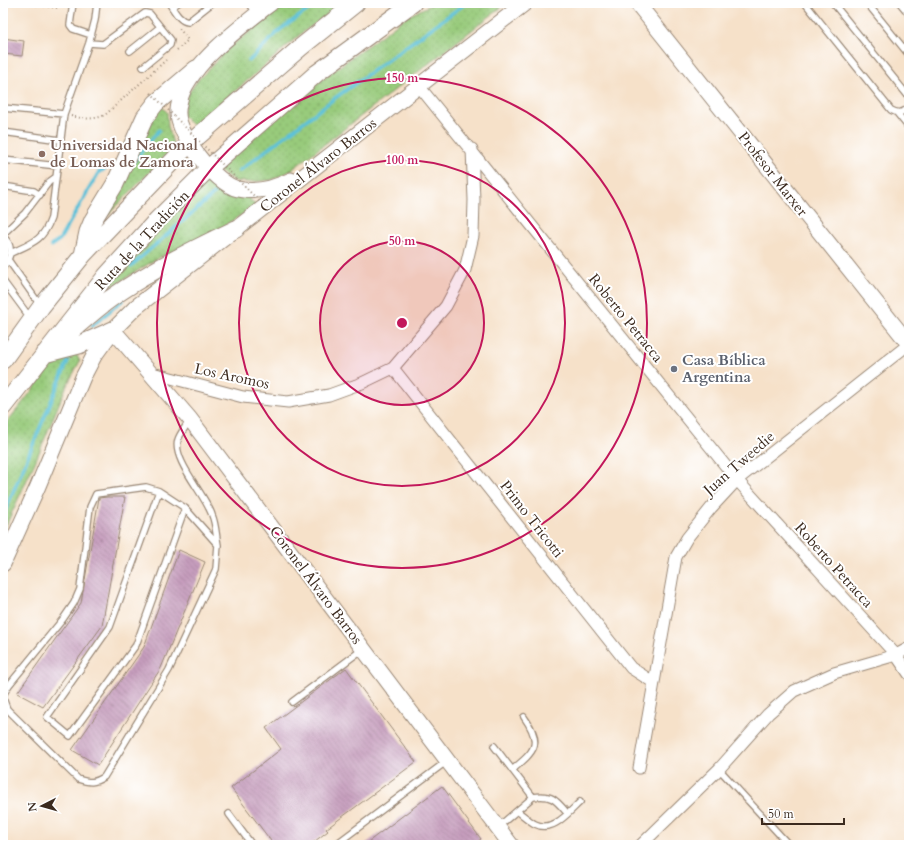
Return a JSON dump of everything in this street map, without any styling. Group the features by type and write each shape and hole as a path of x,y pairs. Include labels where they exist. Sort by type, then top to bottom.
{"main road":[{"name":"Ruta de la Tradición","path":"3,360 82,255 189,144 301,47 356,3"},
{"name":"Ruta de la Tradición","path":"3,406 106,276 157,220 209,168 317,73 408,7 418,3"},
{"name":"Coronel Álvaro Barros","path":"3,564 38,486 83,377 94,356 113,330 136,307 525,3"},
{"name":"Profesor Marxer","path":"638,3 909,344"},
{"path":"82,255 93,220 115,184 145,117 156,103 196,69 263,5"},
{"path":"196,69 184,89 178,112 189,144 209,168 226,184 238,189 259,190 280,186 310,171"},
{"path":"44,354 110,299 141,278 236,229"},
{"path":"44,354 79,344 113,330"},
{"name":"Coronel Álvaro Barros","path":"113,330 152,373 190,419 511,845"}],"street":[{"name":"Roberto Petracca","path":"419,86 472,149 737,480 896,655 909,674"},
{"name":"Los Aromos","path":"152,373 243,397 288,402 329,395 362,383 393,368 446,306 465,270 473,236 474,200 472,149"},
{"name":"Juan Tweedie","path":"639,768 676,557 687,538 711,508 737,480 909,344"},
{"name":"Primo Tricotti","path":"393,368 631,668 653,682"},
{"path":"641,845 719,769 768,714 794,690 834,673 896,655 909,648"}],"lane":[{"path":"72,3 70,25 76,31 91,35"},
{"path":"11,252 37,240 47,230 51,218 64,114 89,43 96,3"},
{"path":"178,3 170,5 180,18 188,22 212,3"},
{"path":"833,3 909,97"},
{"path":"867,3 909,55"},
{"path":"900,3 909,14"},
{"path":"808,4 891,110 897,113 909,128"},
{"path":"89,43 103,44 145,13 150,14 171,40 170,45 142,67"},
{"path":"130,51 160,27"},
{"path":"3,108 64,114"},
{"path":"897,113 903,112 909,108"},
{"path":"3,132 60,140"},
{"path":"3,160 58,166"},
{"path":"3,267 9,261 11,252 8,243 3,236 25,214 50,182 56,177"},
{"path":"3,186 34,191 40,195"},
{"path":"9,261 37,314"},
{"path":"3,281 37,314"},
{"path":"190,419 178,440 178,452 183,465 213,515 218,545 216,569 169,670 104,777 96,782 86,782 78,779 7,709 3,696 9,685 63,619 74,603 80,589 90,507 96,494 146,487 158,491 185,508 218,545"},
{"path":"158,491 110,627 47,717 70,736 136,645 185,508"},
{"path":"292,702 364,649"},
{"path":"512,770 528,756 533,747 533,729 524,717"},
{"path":"494,746 533,797"},
{"path":"335,845 448,761"},
{"path":"719,769 789,845"},
{"path":"498,827 533,797 542,796 557,800 568,813"},
{"path":"517,811 534,824 545,827 554,824 580,802"},
{"path":"229,814 252,845"}],"path":[{"path":"33,3 35,5 58,8"},
{"path":"151,93 270,212"}],"green space":[{"path":"288,3 343,3 302,33 194,127 182,115 188,94 197,81 231,46"},
{"path":"434,3 507,3 290,171 272,180 249,182 235,181 218,170 293,101 406,17"},
{"path":"160,105 167,112 168,126 174,147 100,223"},
{"path":"205,182 229,194 248,197 256,206 214,232 158,258 113,286 109,283"},
{"path":"71,353 77,355 80,361 66,387 36,460 3,532 3,427 35,387 53,361 65,354"}],"building":[{"path":"3,38 24,41 22,56 3,54"},
{"path":"125,497 102,626 43,707 17,693 81,603 99,498"},
{"path":"179,550 205,562 161,668 98,765 72,750 144,647"},
{"path":"346,668 416,762 326,829 328,831 310,845 274,845 231,788 281,749 266,728"},
{"path":"442,786 481,839 473,845 364,845"}],"waterway":[{"path":"249,61 281,29 318,3"},
{"path":"239,171 335,98 466,3"},
{"path":"134,161 159,130"},
{"path":"51,246 60,239 99,172 108,168"},
{"path":"131,266 214,194"},
{"path":"92,326 123,300"},
{"path":"3,516 68,361"}],"place":[{"name":"Universidad Nacional de Lomas de Zamora","path":"42,154"},
{"name":"Casa Bíblica Argentina","path":"674,369"}]}
